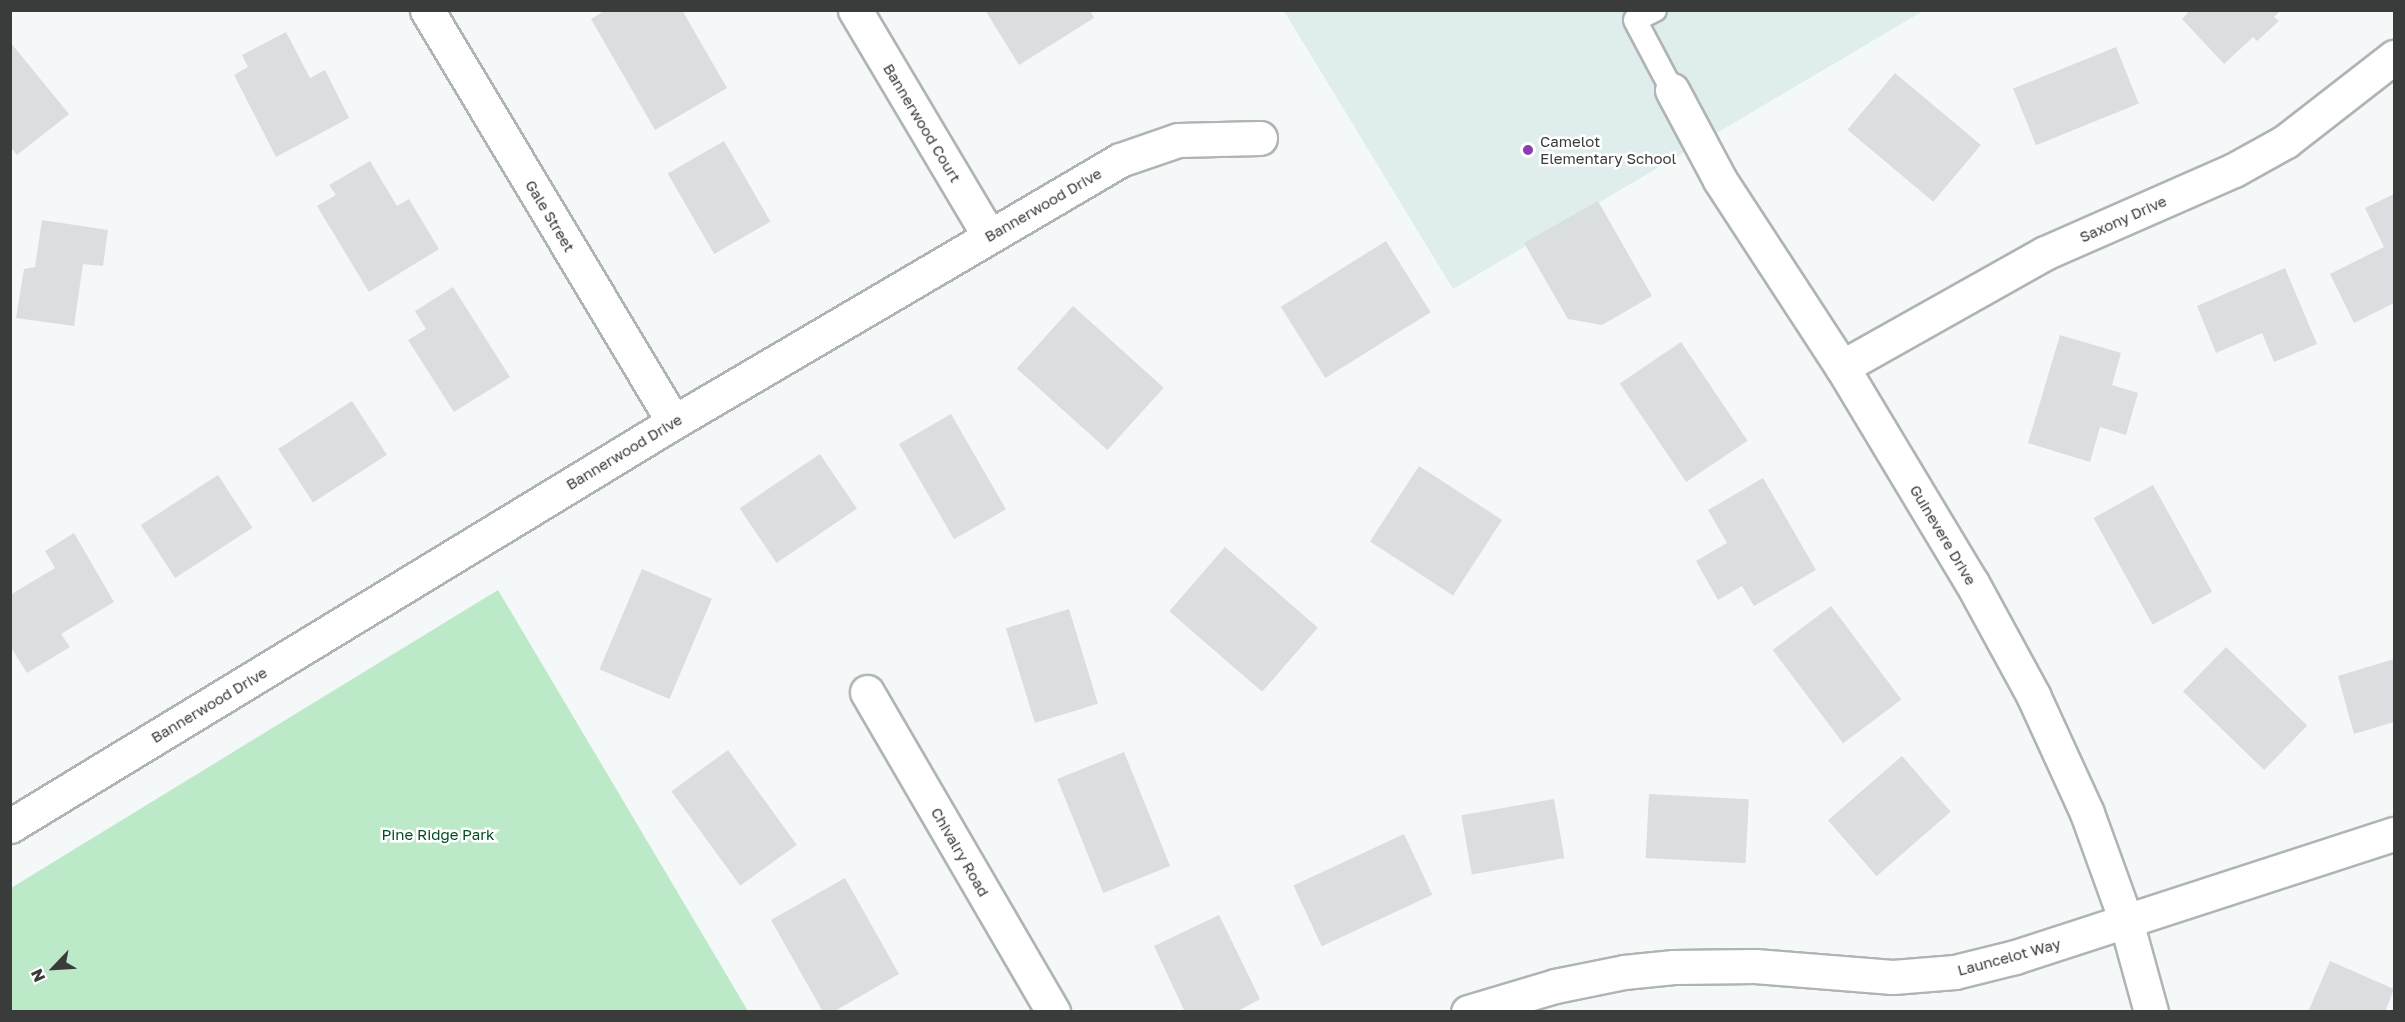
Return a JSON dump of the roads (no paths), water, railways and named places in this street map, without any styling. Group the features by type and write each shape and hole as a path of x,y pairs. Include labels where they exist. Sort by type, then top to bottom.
{"street":[{"name":"Gale Street","path":"427,10 674,422"},
{"name":"Bannerwood Court","path":"855,10 989,236"},
{"name":"Saxony Drive","path":"1842,367 2044,254 2234,170 2286,141 2394,57"},
{"name":"Guinevere Drive","path":"1672,90 1720,180 1842,367 1972,584 2033,695 2087,813 2126,921 2151,1011"},
{"name":"Bannerwood Drive","path":"10,826 674,422 1120,160 1178,140 1260,138"},
{"name":"Chivalry Road","path":"867,692 1053,1011"},
{"name":"Launcelot Way","path":"1468,1011 1555,986 1624,972 1674,967 1755,966 1893,977 1955,972 2126,921 2394,834"}],"lane":[{"path":"1655,10 1635,20 1672,90"}],"place":[{"name":"Camelot Elementary School","path":"1528,150"}],"park label":[{"name":"Pine Ridge Park","path":"438,835"}]}
